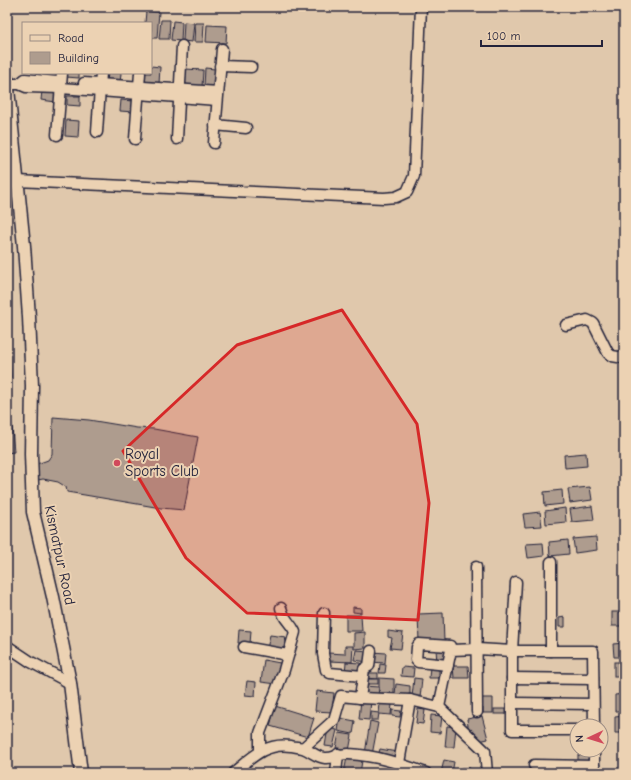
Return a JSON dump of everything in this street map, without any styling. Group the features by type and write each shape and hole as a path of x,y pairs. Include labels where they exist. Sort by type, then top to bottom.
{"street":[{"path":"17,180 384,198 402,195 407,192 414,176 421,7"},
{"path":"177,139 182,46"},
{"path":"214,143 222,49"},
{"path":"220,66 251,67"},
{"path":"97,132 101,74"},
{"path":"135,139 140,74"},
{"path":"10,85 26,87 62,81 100,88 217,96"},
{"path":"57,135 62,81"},
{"name":"Kismatpur Road","path":"10,85 10,143 17,180 24,246 29,317 32,386 31,454 33,512 53,597 70,683 81,773"},
{"path":"215,125 246,128"},
{"path":"566,325 587,320 590,321 593,323 608,353 612,356 624,358"},
{"path":"551,562 551,651"},
{"path":"476,567 478,649 477,712"},
{"path":"516,582 512,652 512,730 569,730"},
{"path":"260,751 260,733 295,632 283,616 281,608"},
{"path":"324,613 323,654 326,670 330,673 362,676"},
{"path":"440,707 451,650 450,646 419,644 417,647 416,660 418,662 448,665"},
{"path":"7,646 31,662 70,683"},
{"path":"244,647 288,655"},
{"path":"451,650 478,649 512,652 593,651 594,718"},
{"path":"360,698 362,676 364,669 369,666 371,651"},
{"path":"512,678 593,679"},
{"path":"303,748 334,720 341,696 410,700 440,707 485,751 487,773"},
{"path":"399,763 410,700"},
{"path":"513,703 593,704"},
{"path":"233,773 260,751 271,746 287,745 303,748 318,756 327,758 332,758 338,754 363,755 399,763 426,773"},
{"path":"336,773 338,754"},
{"path":"534,766 595,770 594,758"}],"highlighted area":[{"path":"342,310 417,424 429,503 418,620 247,613 186,558 123,451 237,345"}],"building":[{"path":"146,11 159,12 157,38 152,38 152,22 145,22"},
{"path":"161,20 170,20 169,39 159,39"},
{"path":"173,21 182,22 181,41 171,40"},
{"path":"184,22 194,23 192,42 183,41"},
{"path":"195,23 204,23 203,42 194,42"},
{"path":"207,25 227,26 226,43 206,42"},
{"path":"152,66 160,67 159,84 144,84 145,74 152,74"},
{"path":"205,68 215,69 214,88 204,87"},
{"path":"185,69 203,70 202,87 184,87"},
{"path":"66,74 79,74 79,78 66,77"},
{"path":"108,74 121,74 120,83 107,82"},
{"path":"42,91 57,93 56,102 41,100"},
{"path":"67,96 80,96 80,106 67,105"},
{"path":"121,100 134,101 133,112 120,111"},
{"path":"66,120 79,121 78,137 65,136"},
{"path":"7,295 11,378 7,378"},
{"path":"11,415 14,452 7,453 7,416"},
{"name":"Royal Sports Club","path":"53,417 89,420 198,437 184,510 161,508 67,492 66,487 58,482 43,479 38,480 37,464 48,460 52,454"},
{"path":"586,453 587,466 565,468 564,455"},
{"path":"590,487 592,500 570,503 568,489"},
{"path":"562,490 563,504 545,506 544,492"},
{"path":"592,506 594,520 572,522 570,509"},
{"path":"565,508 566,522 546,524 545,511"},
{"path":"540,512 542,526 525,527 523,514"},
{"path":"596,537 597,550 575,553 573,539"},
{"path":"568,540 569,554 550,556 549,542"},
{"path":"543,543 544,556 528,558 526,544"},
{"path":"353,607 361,608 361,613 353,612"},
{"path":"612,612 624,612 624,626 612,626"},
{"path":"443,613 444,642 419,642 418,614"},
{"path":"346,615 361,615 362,631 346,631"},
{"path":"565,617 565,627 559,627 559,618"},
{"path":"239,630 251,631 250,644 238,643"},
{"path":"388,631 403,633 401,649 390,648 392,638 388,637"},
{"path":"365,632 365,648 354,649 354,633"},
{"path":"270,635 286,637 283,652 267,649"},
{"path":"624,643 624,657 614,657 613,644"},
{"path":"345,646 353,646 352,662 328,661 328,653 345,654"},
{"path":"446,648 447,662 437,663 436,649"},
{"path":"356,650 369,651 368,662 354,660"},
{"path":"372,652 386,653 385,663 371,662"},
{"path":"264,660 280,663 277,684 261,682"},
{"path":"346,662 360,663 359,674 345,673"},
{"path":"614,662 624,662 624,676 614,676"},
{"path":"380,664 386,665 385,673 379,673"},
{"path":"453,666 468,666 469,678 454,678"},
{"path":"402,667 414,668 413,677 401,676"},
{"path":"430,667 439,668 439,678 429,678"},
{"path":"365,673 378,673 378,679 365,678"},
{"path":"379,678 394,679 394,693 379,693"},
{"path":"414,678 422,679 420,698 412,697"},
{"path":"365,679 378,679 378,684 365,684"},
{"path":"247,681 256,682 255,696 245,695"},
{"path":"396,684 410,686 410,696 395,695"},
{"path":"363,686 379,687 378,697 363,697"},
{"path":"317,691 334,693 332,712 315,711"},
{"path":"624,694 624,711 615,711 615,695"},
{"path":"480,698 493,698 493,713 483,713 483,708 480,708"},
{"path":"361,700 371,701 369,720 359,719"},
{"path":"380,703 392,704 391,715 379,714"},
{"path":"275,706 314,718 308,737 270,726"},
{"path":"418,709 425,710 423,724 416,723"},
{"path":"494,709 509,709 509,714 494,714"},
{"path":"392,710 401,711 400,717 392,716"},
{"path":"371,712 379,713 378,720 371,720"},
{"path":"431,715 442,716 440,733 430,732"},
{"path":"482,716 488,739 479,741 469,733 467,719"},
{"path":"624,716 624,733 615,733 615,717"},
{"path":"340,718 355,721 353,734 338,731"},
{"path":"370,721 378,723 372,755 365,754"},
{"path":"447,726 456,727 454,747 445,747"},
{"path":"328,728 337,730 333,747 325,746"},
{"path":"339,733 352,735 349,751 336,748"},
{"path":"380,749 397,752 395,760 378,757"},
{"path":"347,757 362,761 360,773 344,773"},
{"path":"578,758 591,758 591,761 578,762"},
{"path":"444,760 454,762 452,773 441,773"},
{"path":"461,768 470,768 470,773 462,773"}],"place":[{"name":"Royal Sports Club","path":"117,463"}]}
